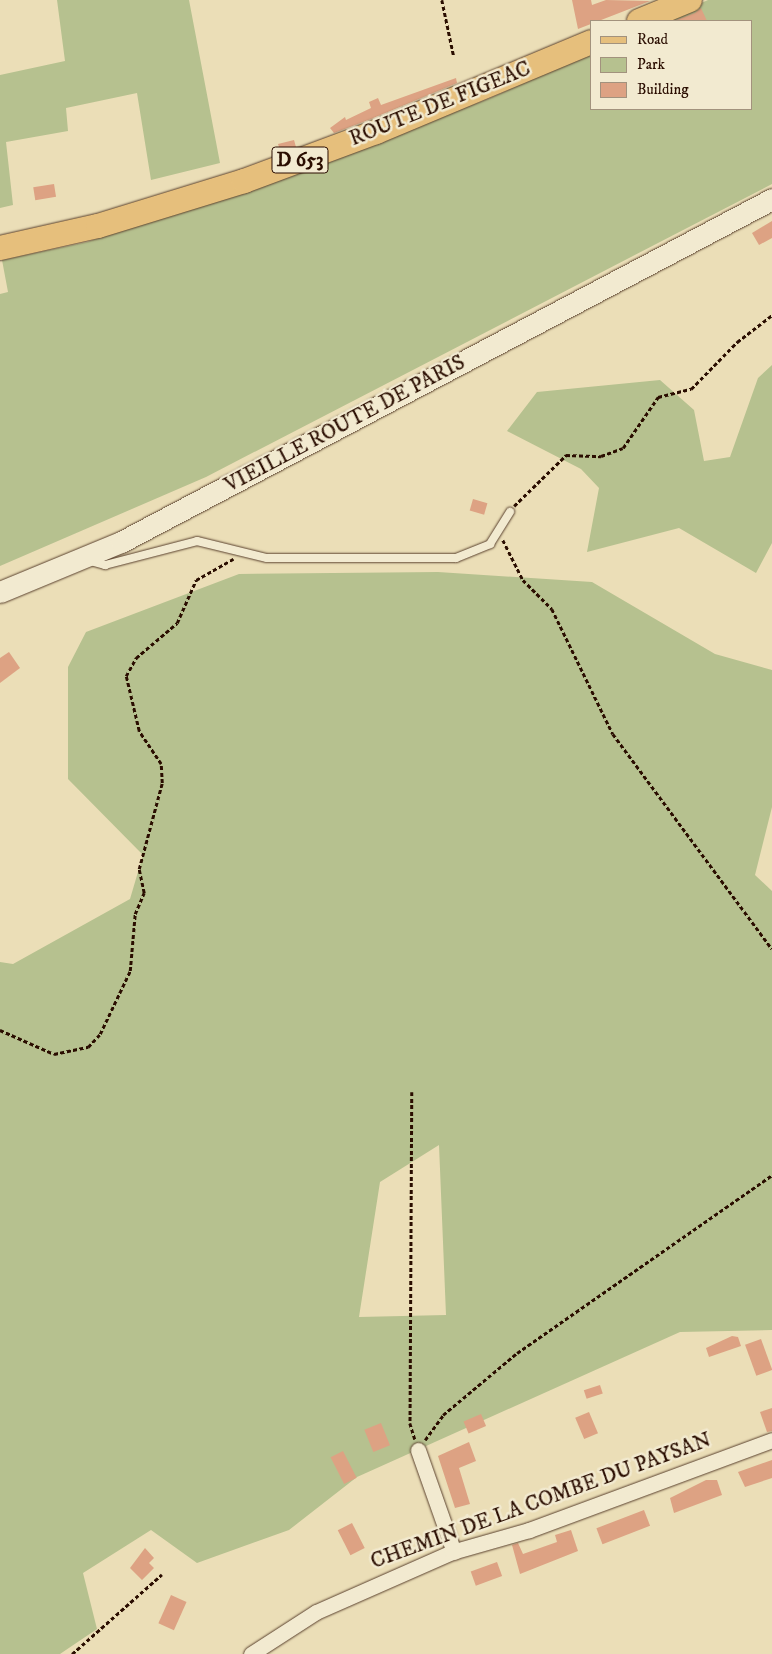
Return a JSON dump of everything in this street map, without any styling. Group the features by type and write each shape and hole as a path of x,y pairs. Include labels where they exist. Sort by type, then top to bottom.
{"main road":[{"path":"642,20 690,0"},
{"name":"ROUTE DE FIGEAC","path":"0,248 98,226 244,181 376,132 590,42"}],"street":[{"name":"VIEILLE ROUTE DE PARIS","path":"0,592 83,559 772,199"},
{"name":"CHEMIN DE LA COMBE DU PAYSAN","path":"251,1654 316,1612 454,1552 529,1530 772,1440"},
{"path":"418,1450 454,1552"}],"lane":[{"path":"83,559 106,564 197,541 242,554 316,559 456,558 483,550 497,534 510,512"}],"path":[{"path":"442,0 454,57"},
{"path":"510,512 525,491 566,455 601,456 623,448 658,396 691,388 737,342 772,315"},
{"path":"497,534 510,548 523,580 552,609 613,734 772,948"},
{"path":"0,1030 54,1054 88,1046 100,1034 130,971 135,914 144,893 139,870 162,783 161,764 138,731 126,676 136,658 177,624 196,580 242,554"},
{"path":"412,1092 410,1423 418,1450"},
{"path":"418,1450 443,1414 517,1352 772,1175"},
{"path":"72,1654 162,1574"}],"green space":[{"path":"57,0 189,0 220,163 151,180 137,93 66,108 68,131 6,142 13,205 0,208 0,75 65,61"},
{"path":"708,0 772,0 772,184 206,477 0,566 0,294 8,292 2,260 87,242 265,183 488,99 590,53 590,110 752,110 752,20 663,20"},
{"path":"772,365 772,543 756,573 679,528 587,552 599,488 581,469 507,431 537,392 660,380 694,410 704,461 730,457 758,378"},
{"path":"438,572 592,582 715,654 772,670 772,807 755,875 772,891 772,1330 680,1332 357,1477 289,1530 197,1563 151,1530 83,1573 97,1629 60,1654 0,1654 0,962 13,964 130,899 143,855 68,779 68,667 86,632 239,574","holes":["439,1145 446,1315 359,1317 380,1182"]}],"building":[{"path":"572,0 591,0 592,5 606,0 650,1 601,20 590,20 590,24 578,29"},
{"path":"701,8 707,20 677,20 695,13"},
{"path":"456,78 457,83 371,119 334,133 330,128 345,117 346,120 371,108 369,102 378,98 381,105"},
{"path":"294,140 296,147 281,153 278,144"},
{"path":"54,184 56,197 35,200 33,187"},
{"path":"772,221 772,238 759,245 752,233"},
{"path":"473,499 487,503 484,515 470,511"},
{"path":"9,652 20,668 0,683 0,658"},
{"path":"732,1336 738,1337 741,1346 709,1357 706,1348"},
{"path":"761,1339 772,1370 756,1376 745,1345"},
{"path":"600,1385 603,1394 587,1399 584,1390"},
{"path":"772,1408 772,1431 767,1432 760,1412"},
{"path":"589,1412 598,1433 584,1439 575,1418"},
{"path":"481,1414 486,1426 469,1433 464,1421"},
{"path":"381,1423 390,1445 373,1452 364,1430"},
{"path":"469,1442 476,1461 459,1468 470,1504 455,1508 438,1456"},
{"path":"343,1451 357,1478 344,1484 331,1457"},
{"path":"772,1460 772,1478 745,1487 738,1472"},
{"path":"706,1480 717,1480 722,1495 674,1513 670,1498"},
{"path":"644,1510 650,1526 602,1544 596,1528"},
{"path":"352,1523 365,1548 350,1555 338,1530"},
{"path":"571,1530 578,1551 520,1574 512,1545 518,1543 523,1554 557,1542 555,1535"},
{"path":"145,1548 154,1558 149,1563 154,1568 142,1580 130,1568"},
{"path":"497,1562 502,1576 476,1586 471,1572"},
{"path":"171,1595 187,1602 174,1630 158,1623"}]}
